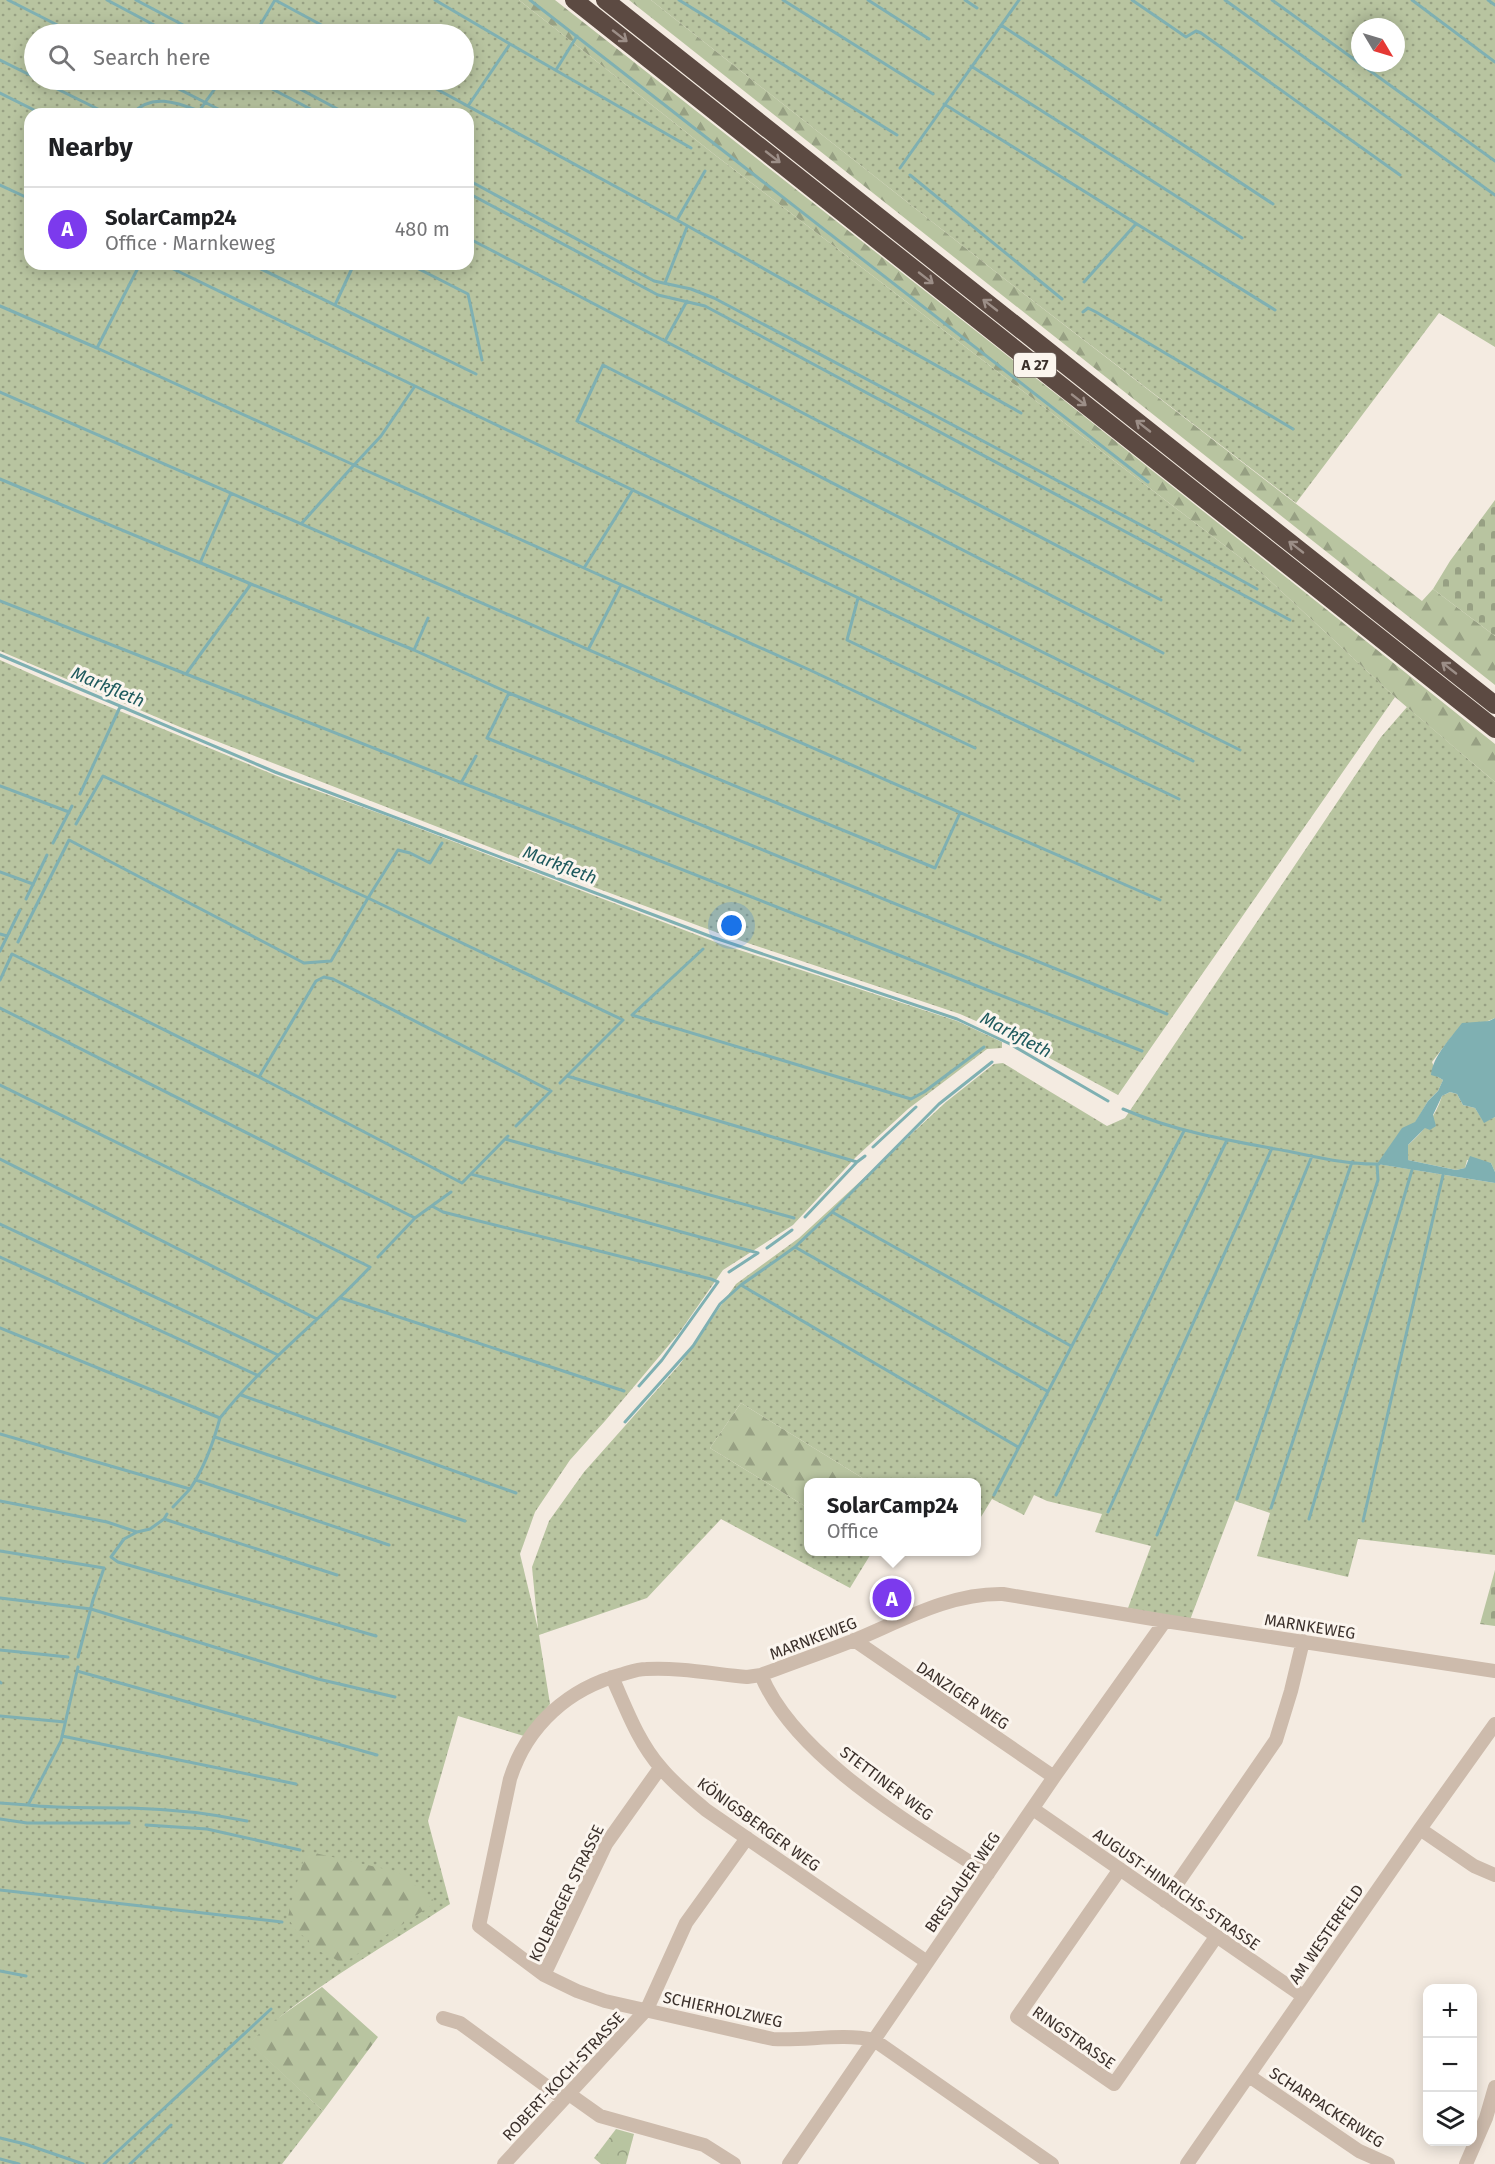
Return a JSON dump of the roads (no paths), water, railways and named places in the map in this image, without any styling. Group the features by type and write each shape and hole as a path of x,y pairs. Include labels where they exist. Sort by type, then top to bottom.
{"highway":[{"name":"A 27","path":"574,0 1495,729"},
{"name":"A 27","path":"605,0 1495,705"}],"street":[{"name":"MARNKEWEG","path":"479,1926 516,1760 548,1714 564,1700 586,1686 612,1677 644,1669 747,1677 761,1675 951,1600 984,1594 1002,1594 1495,1671"},
{"name":"BRESLAUER WEG","path":"789,2164 1054,1778 1165,1621"},
{"name":"DANZIGER WEG","path":"854,1640 1054,1778"},
{"path":"1165,1901 1276,1740 1303,1641"},
{"name":"STETTINER WEG","path":"761,1675 775,1702 792,1726 853,1782 988,1874"},
{"name":"KÖNIGSBERGER WEG","path":"612,1677 641,1740 660,1768 706,1810 927,1962"},
{"name":"AM WESTERFELD","path":"1187,2164 1419,1829 1495,1724"},
{"name":"KOLBERGER STRASSE","path":"544,1975 606,1844 660,1768"},
{"name":"AUGUST-HINRICHS-STRASSE","path":"1033,1809 1303,1996"},
{"path":"1419,1829 1474,1866 1495,1875"},
{"name":"ROBERT-KOCH-STRASSE","path":"504,2164 647,2009 686,1923 747,1838"},
{"name":"RINGSTRASSE","path":"1120,1869 1017,2017 1114,2084 1216,1937"},
{"name":"SCHIERHOLZWEG","path":"479,1926 544,1975 605,2001 773,2039 852,2037 874,2040 1052,2164"},
{"path":"443,2018 460,2024 566,2096 600,2116 704,2145 734,2164"},
{"name":"SCHARPACKERWEG","path":"1249,2076 1359,2151 1388,2164"},
{"path":"1466,2164 1486,2118 1495,2089"}],"water":[{"path":"1495,1018 1495,1117 1484,1123 1475,1108 1463,1105 1457,1094 1450,1092 1442,1096 1433,1115 1436,1126 1430,1130 1425,1128 1408,1145 1408,1160 1456,1170 1465,1168 1470,1156 1491,1163 1495,1172 1495,1183 1377,1164 1402,1128 1415,1122 1428,1101 1438,1091 1443,1080 1431,1075 1432,1068 1443,1048 1462,1023 1489,1021"}],"waterway":[{"path":"8,0 55,24"},
{"path":"107,0 152,24"},
{"path":"136,0 181,24"},
{"path":"261,24 275,0 319,24"},
{"path":"435,0 510,44 468,106"},
{"path":"530,0 1148,482"},
{"path":"679,0 897,135"},
{"path":"783,0 933,94"},
{"path":"868,0 929,39"},
{"path":"965,0 977,8"},
{"path":"900,168 1019,0"},
{"path":"1132,0 1186,37 1196,31 1201,33 1400,175"},
{"path":"1225,0 1495,195"},
{"path":"1272,0 1495,161"},
{"path":"1412,0 1495,62"},
{"path":"1488,0 1495,5"},
{"path":"1001,25 1273,204"},
{"path":"556,70 577,36"},
{"path":"510,44 691,148"},
{"path":"0,60 24,72"},
{"path":"971,66 1242,238"},
{"path":"59,90 96,108"},
{"path":"181,90 216,108"},
{"path":"201,108 214,90"},
{"path":"274,90 309,108"},
{"path":"302,90 336,108"},
{"path":"438,90 471,108"},
{"path":"0,93 30,108"},
{"path":"138,108 155,101 173,102 190,108"},
{"path":"944,104 1275,310"},
{"path":"474,109 677,220 1021,413"},
{"path":"677,220 705,171"},
{"path":"910,175 1062,299"},
{"path":"474,183 654,281 691,289 714,298 1257,589"},
{"path":"0,185 24,196"},
{"path":"474,196 658,295 705,306 1290,620"},
{"path":"1084,282 1135,225"},
{"path":"665,283 687,227"},
{"path":"474,241 665,341"},
{"path":"0,306 97,348 137,270"},
{"path":"175,270 415,386 381,436 354,465 584,568"},
{"path":"263,270 476,374"},
{"path":"335,305 351,270"},
{"path":"421,270 468,294 482,360"},
{"path":"687,301 665,341 1161,600"},
{"path":"1083,312 1088,308 1096,312 1293,429"},
{"path":"97,348 354,465 301,524"},
{"path":"1163,653 603,365 577,421 1240,750"},
{"path":"415,386 1026,678 1193,761"},
{"path":"0,392 1160,900"},
{"path":"0,479 251,584 186,674 0,601"},
{"path":"632,491 584,568 975,748"},
{"path":"200,563 231,493"},
{"path":"251,584 935,868 960,813"},
{"path":"589,648 621,585"},
{"path":"858,598 847,640 1179,799"},
{"path":"414,650 428,618"},
{"name":"Markfleth","path":"0,655 275,772 712,937 957,1019 1010,1044 1108,1101"},
{"path":"186,674 1142,1051"},
{"path":"509,693 487,738 1167,1014"},
{"path":"80,794 120,707"},
{"path":"461,783 476,756"},
{"path":"18,942 69,840 304,963 331,961 368,898 103,776 76,824"},
{"path":"0,786 69,812"},
{"path":"53,843 72,806"},
{"path":"442,843 430,863 398,850 368,898 623,1020 560,1083"},
{"path":"26,899 47,855"},
{"path":"0,872 33,884"},
{"path":"0,951 20,910"},
{"path":"0,934 7,936"},
{"path":"703,949 632,1015 911,1099 924,1092 984,1047"},
{"path":"0,980 12,954 259,1077 462,1183 508,1136"},
{"path":"259,1077 316,981 324,977 333,979 551,1091 516,1126"},
{"path":"0,1008 415,1218 378,1257"},
{"path":"625,1422 693,1346 720,1304 741,1285 795,1247 939,1104 992,1062"},
{"path":"567,1076 857,1162 865,1156"},
{"path":"0,1085 370,1267 255,1378 220,1418"},
{"path":"873,1147 916,1107"},
{"name":"Markfleth","path":"1123,1109 1183,1130 1224,1139 1333,1160 1379,1164"},
{"path":"994,1495 1184,1131"},
{"path":"505,1139 794,1218"},
{"path":"1056,1495 1227,1140"},
{"path":"1108,1512 1272,1148"},
{"path":"1157,1535 1312,1156"},
{"path":"0,1159 317,1319"},
{"path":"805,1217 857,1162"},
{"path":"1237,1499 1352,1162"},
{"path":"1271,1508 1378,1180 1377,1164"},
{"path":"1309,1519 1412,1170"},
{"path":"471,1174 758,1253 729,1272"},
{"path":"1363,1521 1443,1175"},
{"path":"415,1218 451,1192"},
{"path":"432,1206 443,1212 718,1282 662,1360 639,1386"},
{"path":"832,1212 1071,1346"},
{"path":"0,1224 278,1355"},
{"path":"767,1248 792,1230"},
{"path":"795,1247 1047,1391"},
{"path":"0,1257 259,1376"},
{"path":"741,1285 1018,1447"},
{"path":"341,1298 624,1391"},
{"path":"0,1328 220,1418 208,1455 190,1489"},
{"path":"241,1395 516,1493"},
{"path":"0,1434 190,1489 173,1507"},
{"path":"215,1437 465,1521"},
{"path":"196,1480 389,1545"},
{"path":"0,1501 107,1522 137,1532 150,1529 167,1514"},
{"path":"164,1519 337,1575"},
{"path":"137,1532 124,1539 111,1557 118,1562 376,1636"},
{"path":"0,1551 104,1568 78,1657"},
{"path":"0,1598 91,1609 318,1679 395,1697"},
{"path":"0,1650 68,1657"},
{"path":"0,1803 28,1805 61,1741 78,1667"},
{"path":"77,1671 377,1755"},
{"path":"0,1716 65,1722"},
{"path":"62,1736 296,1784"},
{"path":"28,1805 160,1809 247,1821"},
{"path":"0,1819 27,1823 129,1823"},
{"path":"146,1825 207,1829 300,1850"},
{"path":"0,1890 282,1922"},
{"path":"0,1971 26,1976"},
{"path":"104,2164 271,2009"},
{"path":"130,2164 171,2125"},
{"path":"0,2138 83,2164"},
{"path":"0,2159 19,2164"}],"place":[{"name":"SolarCamp24","path":"892,1598"}]}
